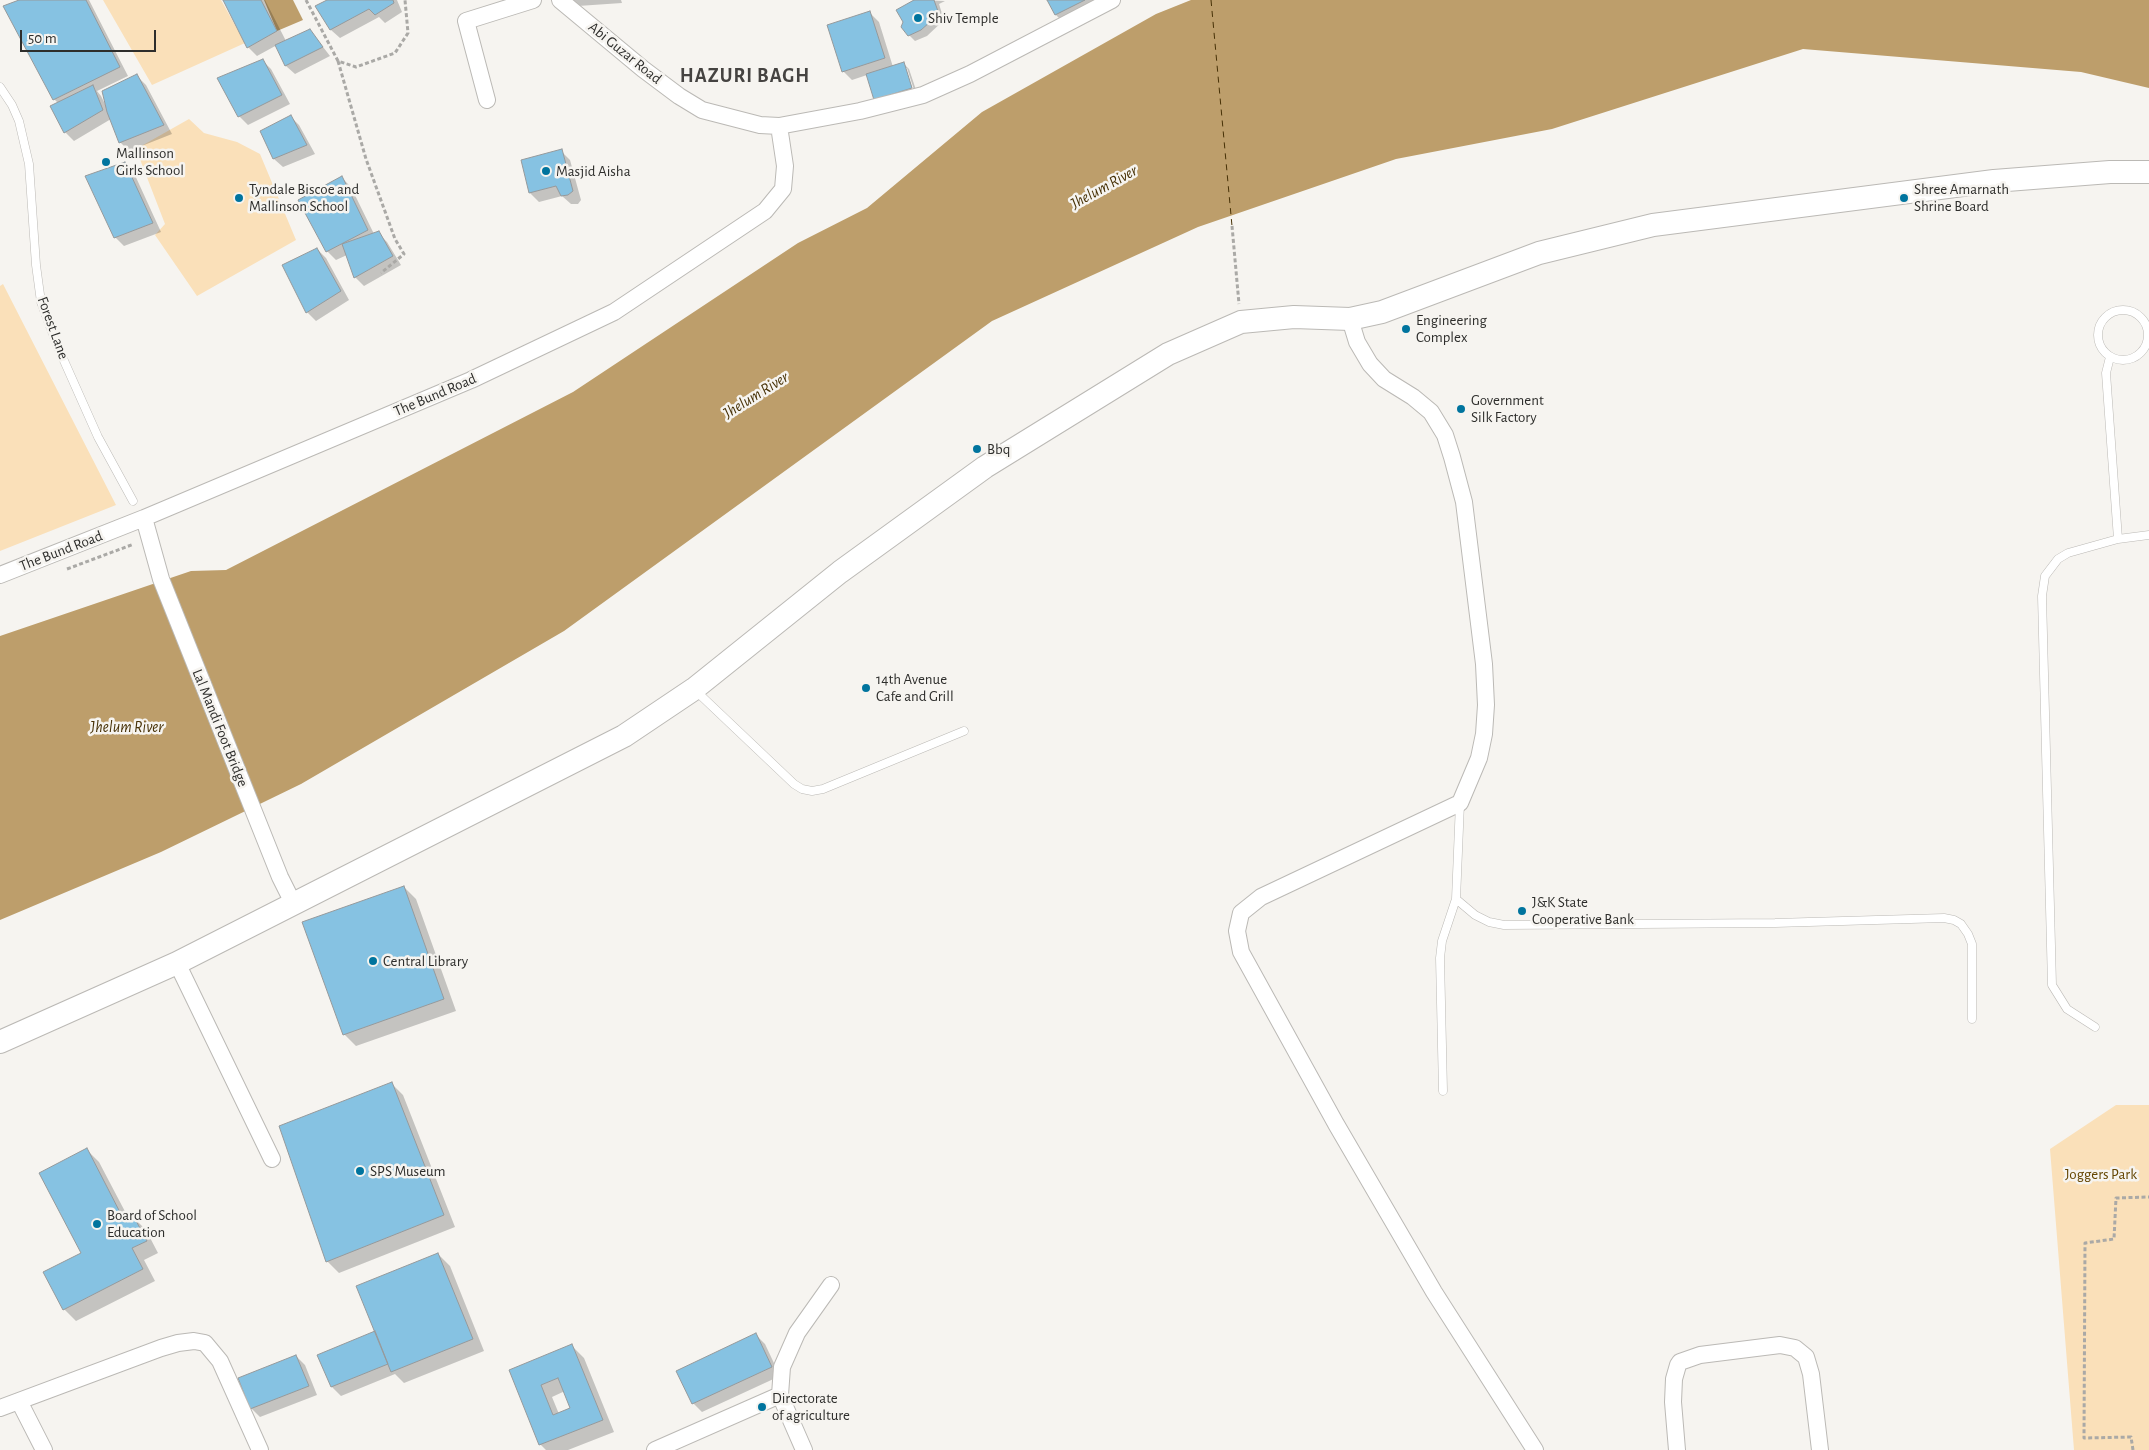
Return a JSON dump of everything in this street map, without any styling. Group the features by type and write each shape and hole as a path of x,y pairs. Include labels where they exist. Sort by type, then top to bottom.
{"main road":[{"path":"0,1042 177,963 624,736 694,689 840,572 986,467 1168,354 1241,322 1294,317 1350,319 1382,312 1539,253 1653,225 1994,181 2110,172 2149,172"}],"street":[{"path":"487,100 466,21 533,0"},
{"name":"Abi Guzar Road","path":"560,0 643,69 679,96 702,110 760,125 779,126 860,111 923,95 970,74 1112,0"},
{"name":"The Bund Road","path":"0,575 144,518 471,380 614,312 765,211 783,189 785,166 779,126"},
{"path":"1350,319 1357,342 1370,364 1384,379 1413,397 1431,412 1445,435 1460,483 1484,664 1486,705 1484,734 1479,758 1460,803 1261,897 1240,913 1237,931 1241,952 1336,1124 1434,1292 1535,1450"},
{"name":"Lal Mandi Foot Bridge","path":"144,518 160,580 280,877 294,904"},
{"path":"177,963 272,1159"},
{"path":"804,1450 780,1396 782,1367 797,1333 831,1285"},
{"path":"0,1408 178,1343 194,1341 205,1343 220,1361 260,1450"},
{"path":"1677,1450 1673,1402 1674,1379 1678,1365 1685,1359 1700,1355 1780,1345 1795,1348 1806,1357 1811,1374 1820,1450"},
{"path":"655,1450 780,1396"},
{"path":"19,1401 44,1450"}],"lane":[{"name":"Forest Lane","path":"0,87 12,105 19,121 29,164 36,265 41,302 57,344 98,437 133,501"},
{"path":"2119,310 2126,310 2140,316 2145,322 2148,338 2141,352 2127,360 2110,357 2104,351 2098,336 2102,321 2112,312 2119,310"},
{"path":"2110,357 2106,373 2118,539"},
{"path":"2095,1027 2067,1009 2052,985 2042,596 2045,576 2058,560 2068,554 2118,539 2149,535"},
{"path":"694,689 794,784 802,789 812,791 822,789 964,731"},
{"path":"1443,1091 1440,958 1442,942 1456,899 1460,803"},
{"path":"1456,899 1475,915 1488,922 1504,925 1775,923 1944,918 1954,920 1961,924 1972,944 1972,1019"}],"path":[{"path":"306,0 338,62 366,158 395,240 404,254 381,273"},
{"path":"338,62 356,67 395,53 408,33 405,0"},
{"path":"1232,226 1241,322"},
{"path":"2133,1450 2131,1437 2084,1438 2085,1243 2114,1239 2116,1198 2149,1198"}],"green space":[{"path":"103,0 221,0 245,43 152,85"},
{"path":"189,119 204,133 237,142 260,154 296,240 197,296 155,235 165,224 136,149"},
{"path":"3,284 116,505 0,551 0,286"},
{"name":"Joggers Park","path":"2116,1105 2149,1105 2149,1450 2074,1450 2050,1149"}],"water":[{"path":"264,0 293,0 303,20 277,31"},
{"name":"Jhelum River","path":"1191,0 2149,0 2149,88 2081,72 1803,49 1552,129 1396,159 1198,227 992,321 564,631 301,784 161,852 0,920 0,636 191,571 226,570 573,392 798,243 867,208 982,112 1156,14"}],"building":[{"path":"19,0 86,0 120,67 53,100 3,6"},
{"path":"223,0 261,0 277,31 247,48"},
{"path":"327,0 393,0 394,3 375,15 369,9 330,30 315,6"},
{"name":"Shiv Temple","path":"914,0 934,0 939,14 921,30 908,36 901,27 903,22 896,10"},
{"path":"1047,0 1085,0 1055,15"},
{"path":"870,11 885,58 842,72 827,25"},
{"path":"310,29 323,47 285,66 275,45"},
{"path":"263,59 282,95 238,117 217,78"},
{"path":"904,62 912,88 874,100 866,74"},
{"path":"137,74 164,125 119,143 107,112 102,91"},
{"path":"93,85 103,110 64,133 50,106"},
{"path":"291,115 307,145 273,159 260,131"},
{"name":"Masjid Aisha","path":"562,149 573,191 568,195 561,196 556,186 529,193 521,160"},
{"path":"125,162 153,223 114,238 85,176"},
{"path":"342,176 368,230 326,252 298,200"},
{"path":"379,231 393,256 354,278 342,244"},
{"path":"317,248 341,291 306,313 282,265"},
{"name":"Central Library","path":"404,886 444,999 343,1035 302,922"},
{"name":"SPS Museum","path":"392,1082 444,1215 326,1262 279,1126"},
{"path":"87,1148 125,1222 134,1217 147,1241 132,1248 143,1269 63,1310 43,1272 81,1253 39,1173"},
{"path":"438,1253 473,1339 391,1372 356,1286"},
{"path":"375,1331 388,1364 331,1387 317,1355"},
{"path":"756,1333 772,1367 692,1404 676,1371"},
{"path":"572,1344 603,1420 539,1445 509,1370","holes":["558,1378 570,1408 553,1415 541,1385"]},
{"path":"296,1355 309,1386 250,1409 238,1378"}],"ferry route":[{"path":"1211,0 1232,226"}],"place":[{"name":"Shiv Temple","path":"918,18"},
{"name":"Mallinson Girls School","path":"106,162"},
{"name":"Masjid Aisha","path":"546,171"},
{"name":"Tyndale Biscoe and Mallinson School","path":"239,198"},
{"name":"Shree Amarnath Shrine Board","path":"1904,198"},
{"name":"Engineering Complex","path":"1406,329"},
{"name":"Government Silk Factory","path":"1461,409"},
{"name":"Bbq","path":"977,449"},
{"name":"14th Avenue Cafe and Grill","path":"866,688"},
{"name":"J&K State Cooperative Bank","path":"1522,911"},
{"name":"Central Library","path":"373,961"},
{"name":"SPS Museum","path":"360,1171"},
{"name":"Board of School Education","path":"97,1224"},
{"name":"Directorate of agriculture","path":"762,1407"}],"district":[{"name":"HAZURI BAGH","path":"745,76"}]}
